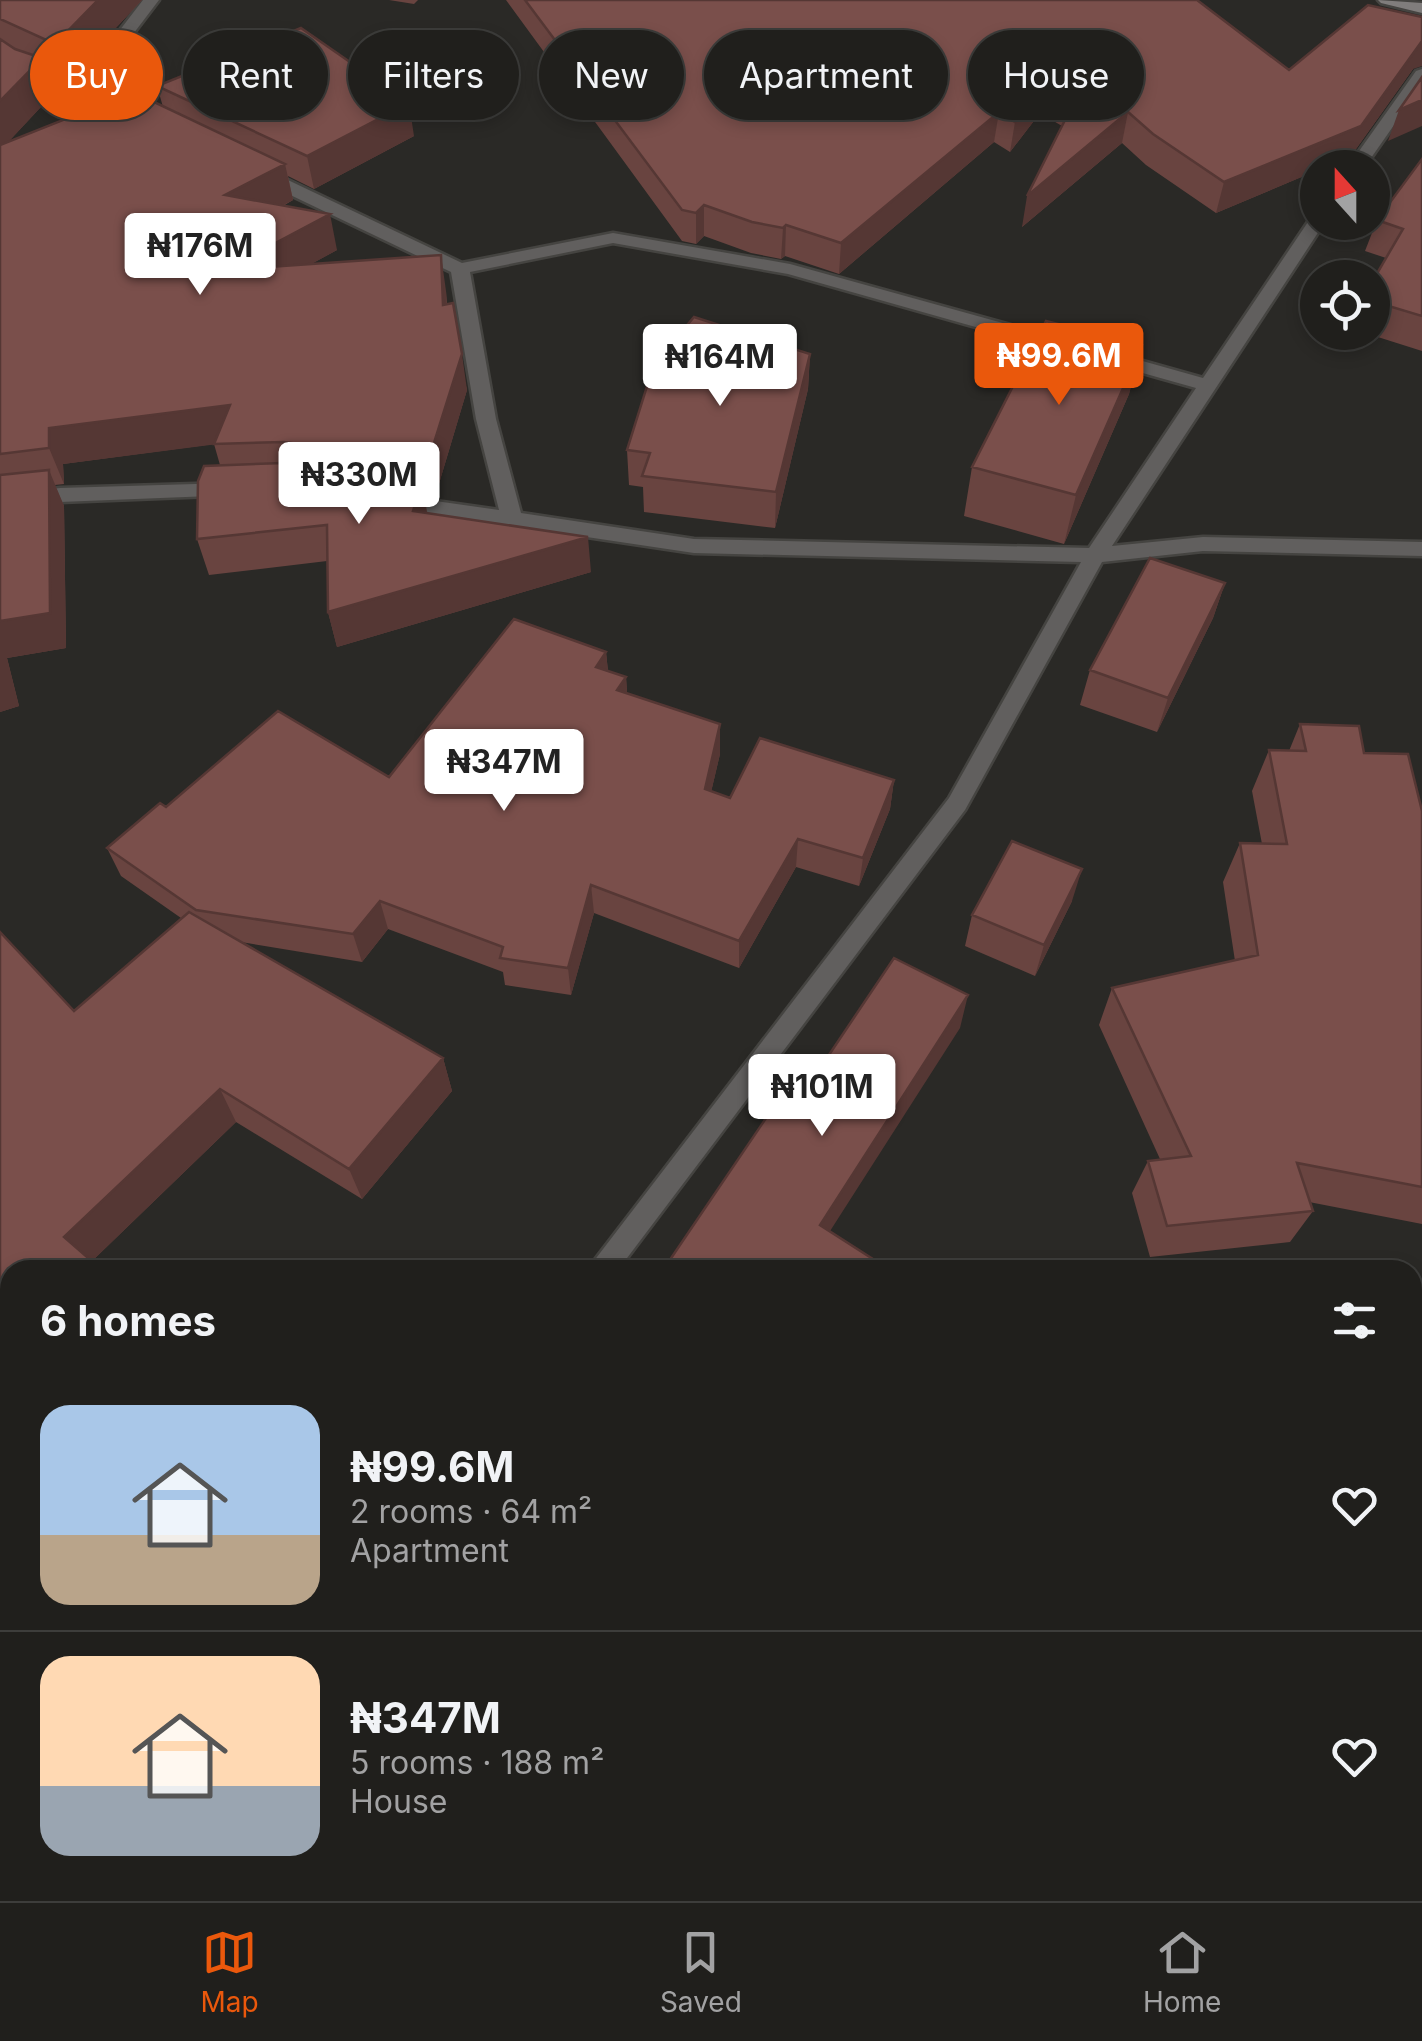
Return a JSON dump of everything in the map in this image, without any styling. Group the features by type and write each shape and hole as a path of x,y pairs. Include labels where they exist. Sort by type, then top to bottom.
{"street":[{"path":"128,30 151,0"},
{"path":"1386,0 1422,8"},
{"path":"0,55 30,75"},
{"path":"1368,150 1422,74"},
{"path":"146,120 156,124"},
{"path":"245,167 460,269 613,238 790,269 1210,386"},
{"path":"609,1260 957,804 1095,555 1305,240"},
{"path":"460,269 486,419 512,519"},
{"path":"0,502 60,494 254,489"},
{"path":"366,498 694,546 1095,555 1203,544 1422,549"}],"building":[{"path":"0,0 98,0 69,30 30,33 0,19"},
{"path":"525,0 1197,0 1289,70 1368,5 1422,17 1422,41 1361,126 1224,182 1137,120 1144,120 1144,30 968,30 968,120 989,120 841,243 786,225 783,228 752,222 704,205 696,213 682,210 615,120 684,120 684,30 547,30"},
{"path":"0,39 30,54 30,70 0,101"},
{"path":"328,47 348,61 348,120 376,120 307,156 230,120 328,120"},
{"path":"183,76 183,98 163,89 163,84"},
{"path":"1422,77 1422,100 1399,110"},
{"path":"163,106 183,116 183,120 192,120 285,164 225,195 330,214 225,270 441,255 443,305 453,303 462,354 428,462 284,442 214,444 230,405 49,428 49,448 0,454 0,145 63,120 163,120"},
{"path":"1065,120 1118,120 1027,196"},
{"path":"1422,159 1422,316 1390,306 1390,260 1385,260 1403,229 1390,224 1390,202"},
{"path":"694,317 810,354 776,492 642,476 650,453 627,450 654,364"},
{"path":"1046,321 1142,345 1076,495 972,467"},
{"path":"283,463 422,483 413,511 588,537 328,612 327,525 197,539 198,481 204,466"},
{"path":"49,470 50,613 0,621 0,475"},
{"path":"1150,558 1225,583 1168,698 1090,670"},
{"path":"514,619 606,652 596,667 626,677 617,690 720,724 705,789 730,798 760,738 894,780 863,858 798,839 739,941 591,885 568,968 500,958 503,947 380,901 353,934 196,910 107,848 160,803 166,807 278,711 389,777"},
{"path":"1300,724 1359,726 1364,753 1408,754 1422,811 1422,1187 1297,1163 1313,1211 1167,1226 1148,1161 1191,1156 1112,988 1258,955 1240,843 1287,844 1269,750 1306,751"},
{"path":"1012,841 1082,869 1044,945 972,915"},
{"path":"189,912 443,1058 349,1169 220,1089 64,1237 90,1260 0,1260 0,932 74,1011"},
{"path":"894,958 968,995 820,1225 874,1260 670,1260 779,1099 794,1107"}]}
